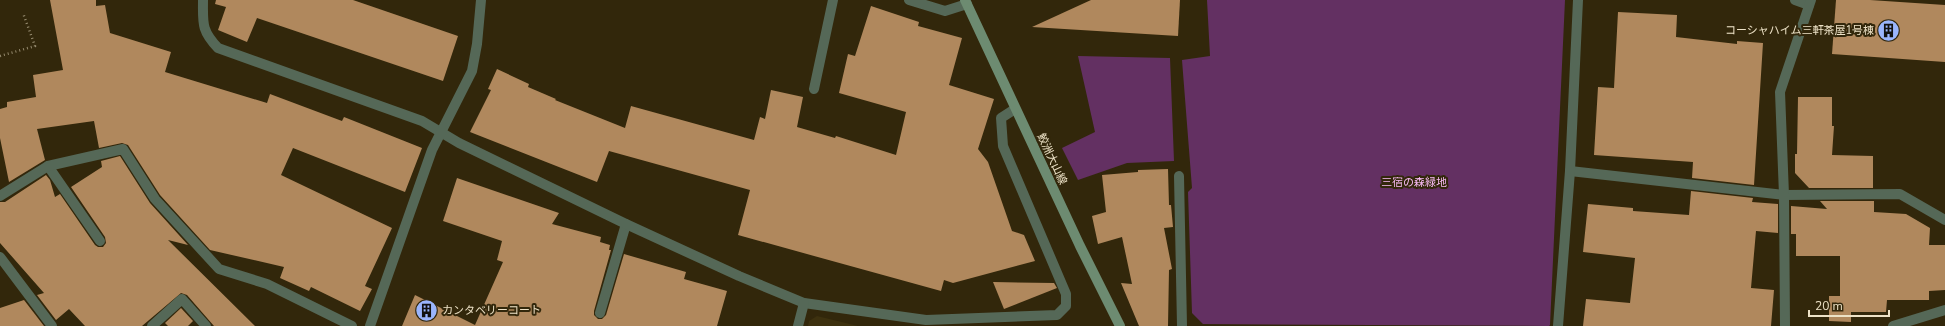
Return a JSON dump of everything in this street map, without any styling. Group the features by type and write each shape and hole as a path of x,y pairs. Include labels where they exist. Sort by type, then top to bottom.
{"main road":[{"name":"鮫洲大山線","path":"966,2 1080,246 1120,326"}],"street":[{"path":"203,0 203,27 210,40 218,48 422,121 459,143 626,224 739,276 804,303 926,320 1057,315 1066,306 1066,294 1002,146 1001,118 1015,109"},
{"path":"370,326 440,132 472,71 477,44 481,0"},
{"path":"814,89 833,0"},
{"path":"909,0 945,11 966,2"},
{"path":"1558,326 1570,171 1578,0"},
{"path":"1785,326 1784,195 1780,92 1810,3 1795,0"},
{"path":"0,196 48,166 123,149 155,199 219,269 267,284 352,326"},
{"path":"48,166 100,241"},
{"path":"1570,171 1784,195 1900,194 1945,220"},
{"path":"1179,176 1182,326"},
{"path":"600,313 626,224"},
{"path":"0,257 52,326"},
{"path":"152,326 182,299 206,326"},
{"path":"798,326 804,303"},
{"path":"1893,326 1945,310"}],"path":[{"path":"0,56 35,46 23,13"}],"shaded area":[{"path":"817,316 858,326 808,326 809,321"}],"green space":[{"name":"三宿の森緑地","path":"1207,0 1565,0 1550,325 1203,324 1192,313 1188,192 1192,188 1182,60 1210,56"},
{"path":"1078,56 1170,58 1174,161 1127,163 1078,180 1062,148 1095,132"}],"building":[{"path":"50,0 96,0 96,6 105,5 110,33 171,52 165,72 267,103 270,94 342,121 344,117 422,148 405,192 293,148 281,175 392,228 365,286 372,289 360,311 311,287 309,291 280,278 284,267 210,250 160,195 128,145 122,143 99,148 94,121 37,129 45,160 9,182 0,138 0,109 7,107 7,102 36,97 33,75 63,70"},
{"path":"216,0 353,0 458,36 443,81 257,18 247,42 218,30 226,7 215,4"},
{"path":"1091,0 1180,0 1178,36 1032,27"},
{"name":"コーシャハイム三軒茶屋1号棟","path":"1836,0 1870,0 1945,5 1945,62 1832,54"},
{"path":"871,6 919,22 918,26 962,38 949,85 994,99 978,149 988,162 1012,231 1024,235 1035,261 953,283 944,280 941,291 738,235 750,190 609,151 597,182 470,132 491,90 488,89 497,69 529,84 528,87 556,99 555,100 625,128 631,106 754,140 760,117 765,119 771,90 803,97 797,127 835,138 836,136 896,155 906,112 839,93 848,54 855,56"},
{"path":"1618,12 1677,15 1676,37 1737,44 1737,41 1763,43 1754,185 1692,178 1693,162 1594,155 1598,87 1614,88"},
{"path":"1798,97 1832,97 1832,126 1834,126 1832,155 1873,156 1873,188 1809,188 1795,173 1795,154 1797,154"},
{"path":"120,156 150,203 188,245 168,240 255,326 214,326 187,295 181,293 142,326 85,326 69,309 56,320 37,295 44,293 0,243 0,202 5,202 46,175 50,180 55,197 60,194 95,245 98,247 103,247 106,243 105,237 71,187 102,167 101,161"},
{"path":"1168,169 1169,205 1171,205 1173,227 1164,228 1172,269 1169,270 1168,326 1139,326 1121,283 1132,284 1122,237 1098,244 1092,216 1106,212 1102,175 1138,172 1138,170"},
{"path":"457,178 559,213 552,224 601,237 600,242 610,245 609,250 611,250 594,311 594,315 598,319 602,319 606,315 624,254 686,272 684,279 727,291 717,326 402,326 415,295 475,325 503,262 497,260 502,241 443,221"},
{"path":"1691,191 1753,198 1752,202 1778,204 1778,233 1756,231 1751,288 1774,290 1771,326 1583,326 1586,299 1630,303 1635,258 1583,252 1588,204 1633,208 1633,211 1689,215"},
{"path":"1820,201 1874,201 1874,212 1906,214 1930,228 1929,245 1945,245 1945,290 1929,291 1929,300 1887,300 1886,312 1851,312 1851,322 1829,321 1829,296 1840,296 1840,256 1796,256 1796,234 1791,234 1791,206 1827,209"},
{"path":"993,282 1054,283 1057,288 1004,309"},
{"path":"24,300 44,326 0,326 0,308"},
{"path":"181,308 193,321 188,326 168,326 165,323"}],"place":[{"name":"コーシャハイム三軒茶屋1号棟","path":"1889,30"},
{"name":"カンタベリーコート","path":"427,310"}]}
